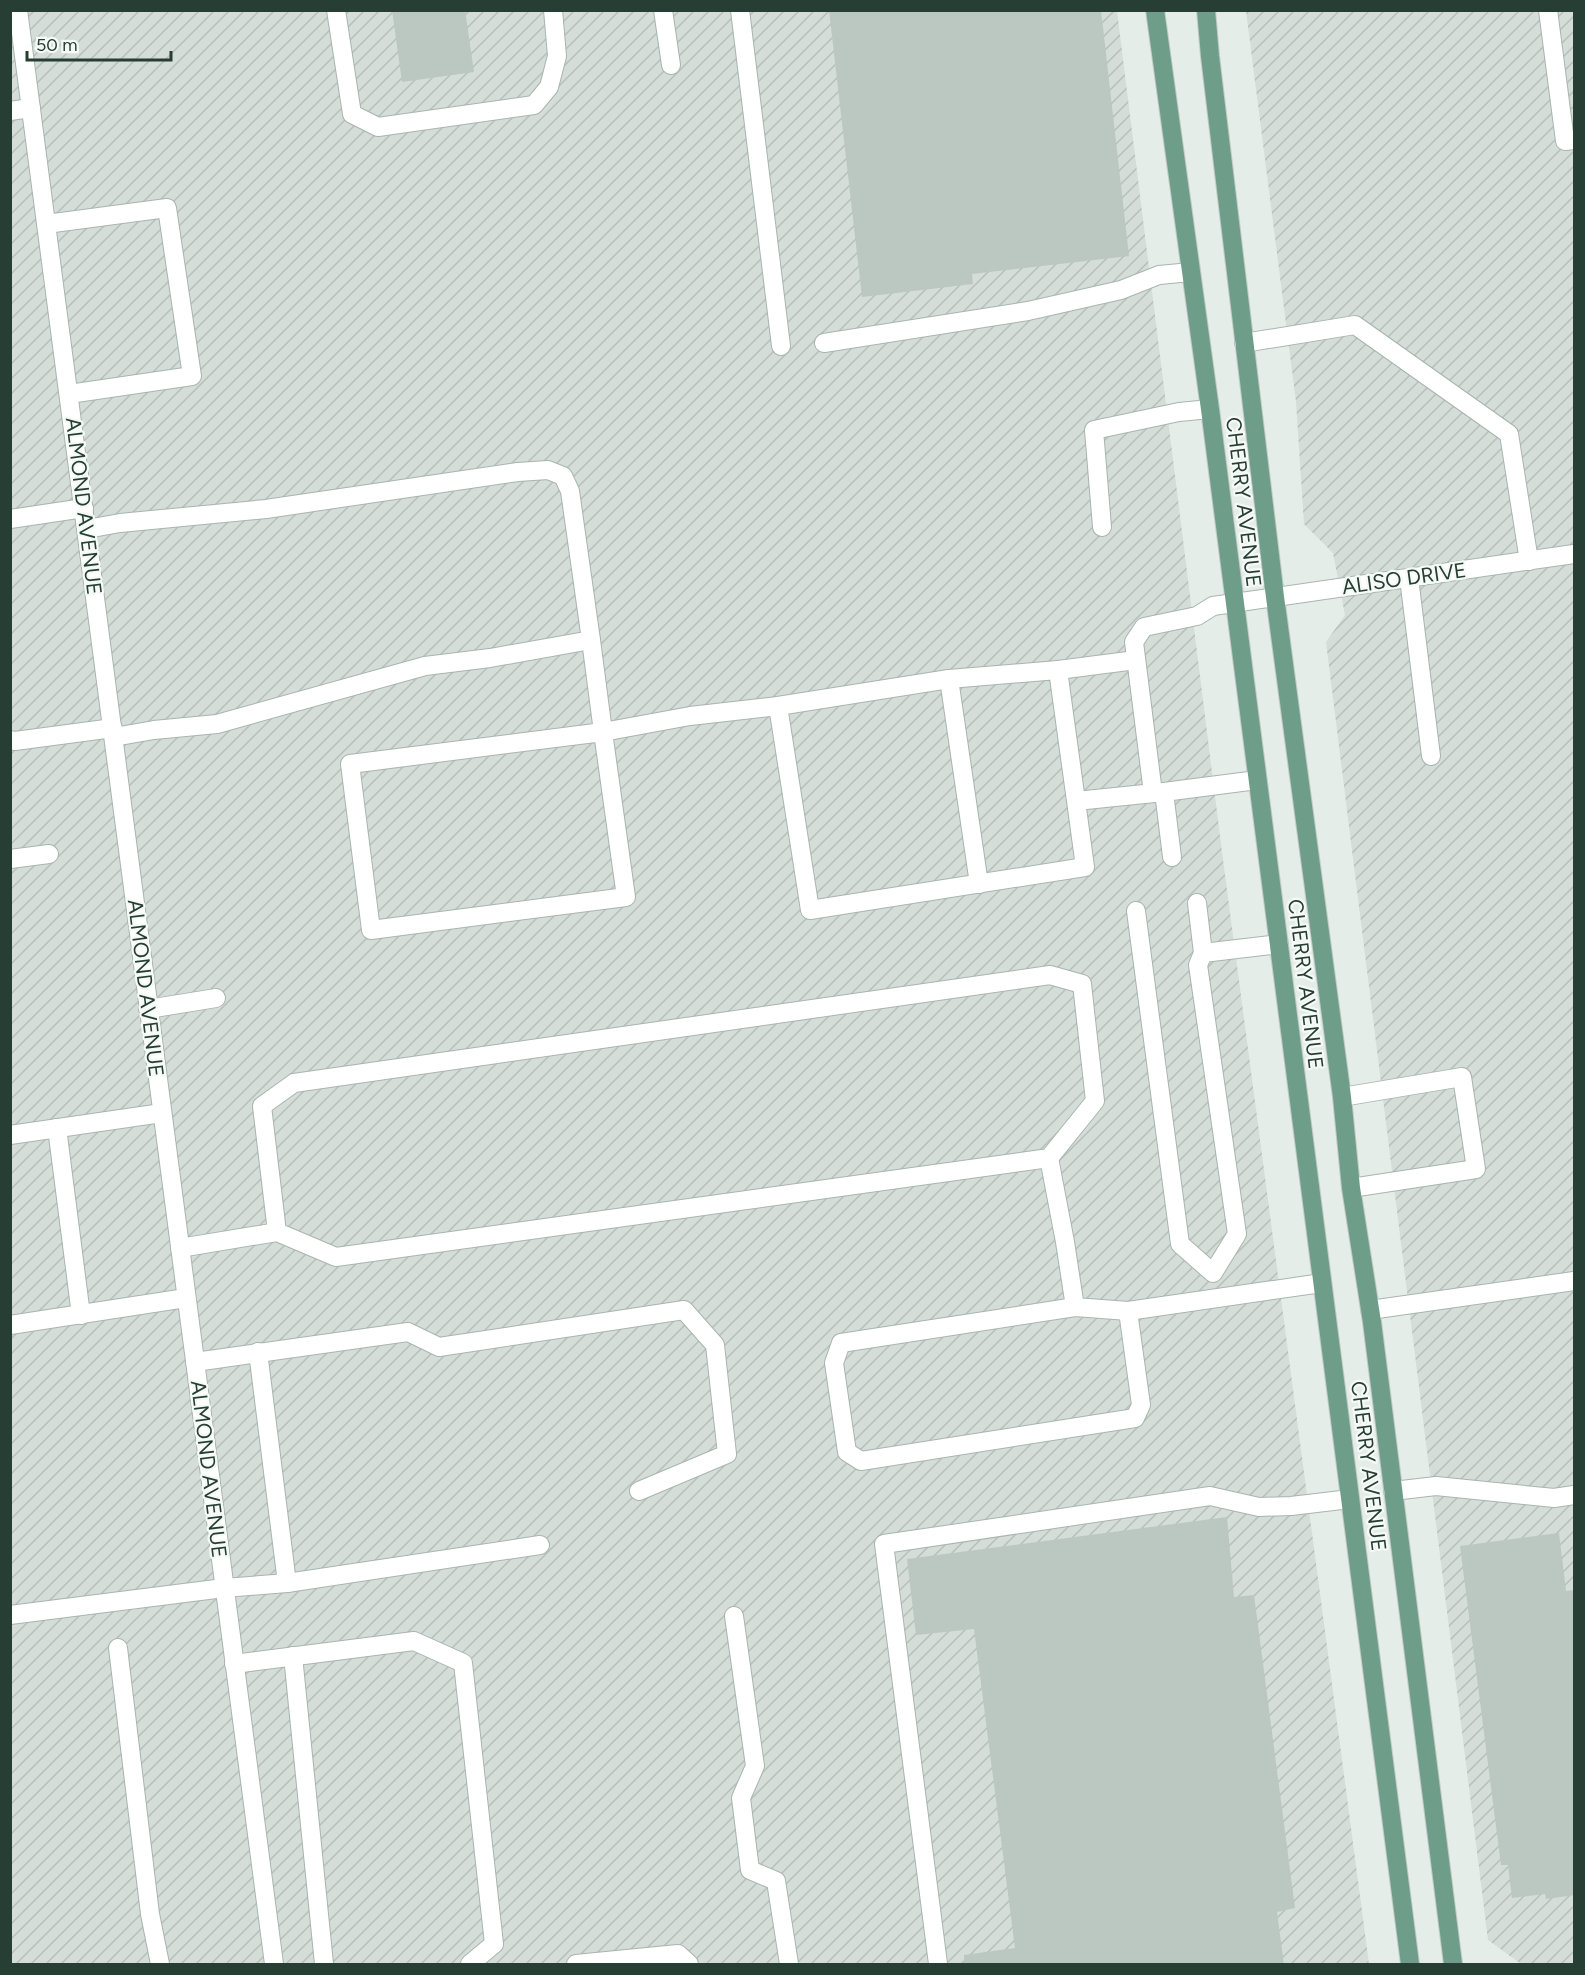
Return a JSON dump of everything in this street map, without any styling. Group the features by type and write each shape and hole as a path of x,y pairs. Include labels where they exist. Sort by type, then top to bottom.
{"main road":[{"name":"CHERRY AVENUE","path":"1155,10 1210,409 1410,1965"},
{"name":"CHERRY AVENUE","path":"1206,10 1275,597 1342,1097 1351,1188 1394,1491 1454,1965"}],"street":[{"name":"ALMOND AVENUE","path":"18,10 274,1965"},
{"path":"336,10 352,114 378,127 534,105 549,87 557,57 553,10"},
{"path":"663,10 671,65"},
{"path":"740,10 781,346"},
{"path":"1548,10 1565,141 1575,140"},
{"path":"10,111 31,108"},
{"path":"46,224 168,208 192,376 69,394"},
{"path":"824,343 1028,311 1121,290 1159,275 1191,272"},
{"path":"1244,343 1355,326 1509,434 1529,561"},
{"path":"1102,528 1094,430 1179,412 1210,409"},
{"path":"87,529 120,523 266,509 507,474 548,470 563,476 570,491 591,640 603,732 626,897 371,930 351,765 603,732 690,716 778,706 949,679 1058,670 1136,660"},
{"path":"10,519 84,508"},
{"name":"ALISO DRIVE","path":"1172,857 1136,660 1134,642 1144,627 1197,616 1213,606 1575,554"},
{"path":"1409,578 1431,756"},
{"path":"13,740 218,724 425,666 490,658 591,640"},
{"path":"778,706 810,910 1085,867 1058,670"},
{"path":"949,679 979,884"},
{"path":"1076,801 1257,780"},
{"path":"10,860 49,854"},
{"path":"1197,903 1203,952 1198,965 1237,1234 1213,1273 1216,1299"},
{"path":"1136,911 1180,1244 1213,1273"},
{"path":"1203,952 1279,944"},
{"path":"180,1248 277,1232 336,1257 1049,1158 1095,1101 1082,984 1050,975 294,1083 262,1106 277,1232"},
{"path":"148,1009 216,998"},
{"path":"1342,1097 1462,1077 1476,1169 1351,1188"},
{"path":"10,1135 162,1113"},
{"path":"57,1128 81,1315"},
{"path":"1049,1158 1075,1307"},
{"path":"1370,1310 1575,1281"},
{"path":"1128,1311 1141,1405 1135,1418 861,1461 847,1452 834,1363 841,1343 1075,1307 1128,1311 1322,1283"},
{"path":"10,1325 186,1298"},
{"path":"195,1362 408,1332 439,1347 684,1310 716,1346 727,1454 639,1491"},
{"path":"258,1352 287,1583"},
{"path":"1394,1491 1436,1486 1554,1498 1575,1495"},
{"path":"938,1965 884,1544 1210,1496 1259,1507 1291,1506 1350,1499"},
{"path":"10,1615 224,1588 287,1583 540,1545"},
{"path":"734,1616 756,1766 741,1798 750,1870 776,1881 789,1965"},
{"path":"234,1664 414,1641 463,1663 494,1944 470,1965"},
{"path":"118,1648 150,1914 160,1965"},
{"path":"293,1656 324,1965"},
{"path":"576,1965 678,1954 689,1965"}],"shaded area":[{"path":"11,11 1117,11 1222,852 1369,1964 11,1964"},
{"path":"1246,11 1574,11 1574,1964 1521,1964 1488,1940 1326,642 1345,615 1333,553 1304,524 1296,402"}],"building":[{"path":"392,10 465,10 474,72 402,82"},
{"path":"829,10 1101,10 1129,256 972,274 973,284 862,297"},
{"path":"1227,1517 1234,1597 1254,1595 1295,1908 1277,1912 1284,1965 964,1965 964,1955 1015,1948 974,1629 916,1635 907,1559"},
{"path":"1559,1533 1566,1591 1575,1590 1575,1895 1546,1899 1545,1894 1512,1898 1508,1865 1501,1865 1460,1546"}]}
